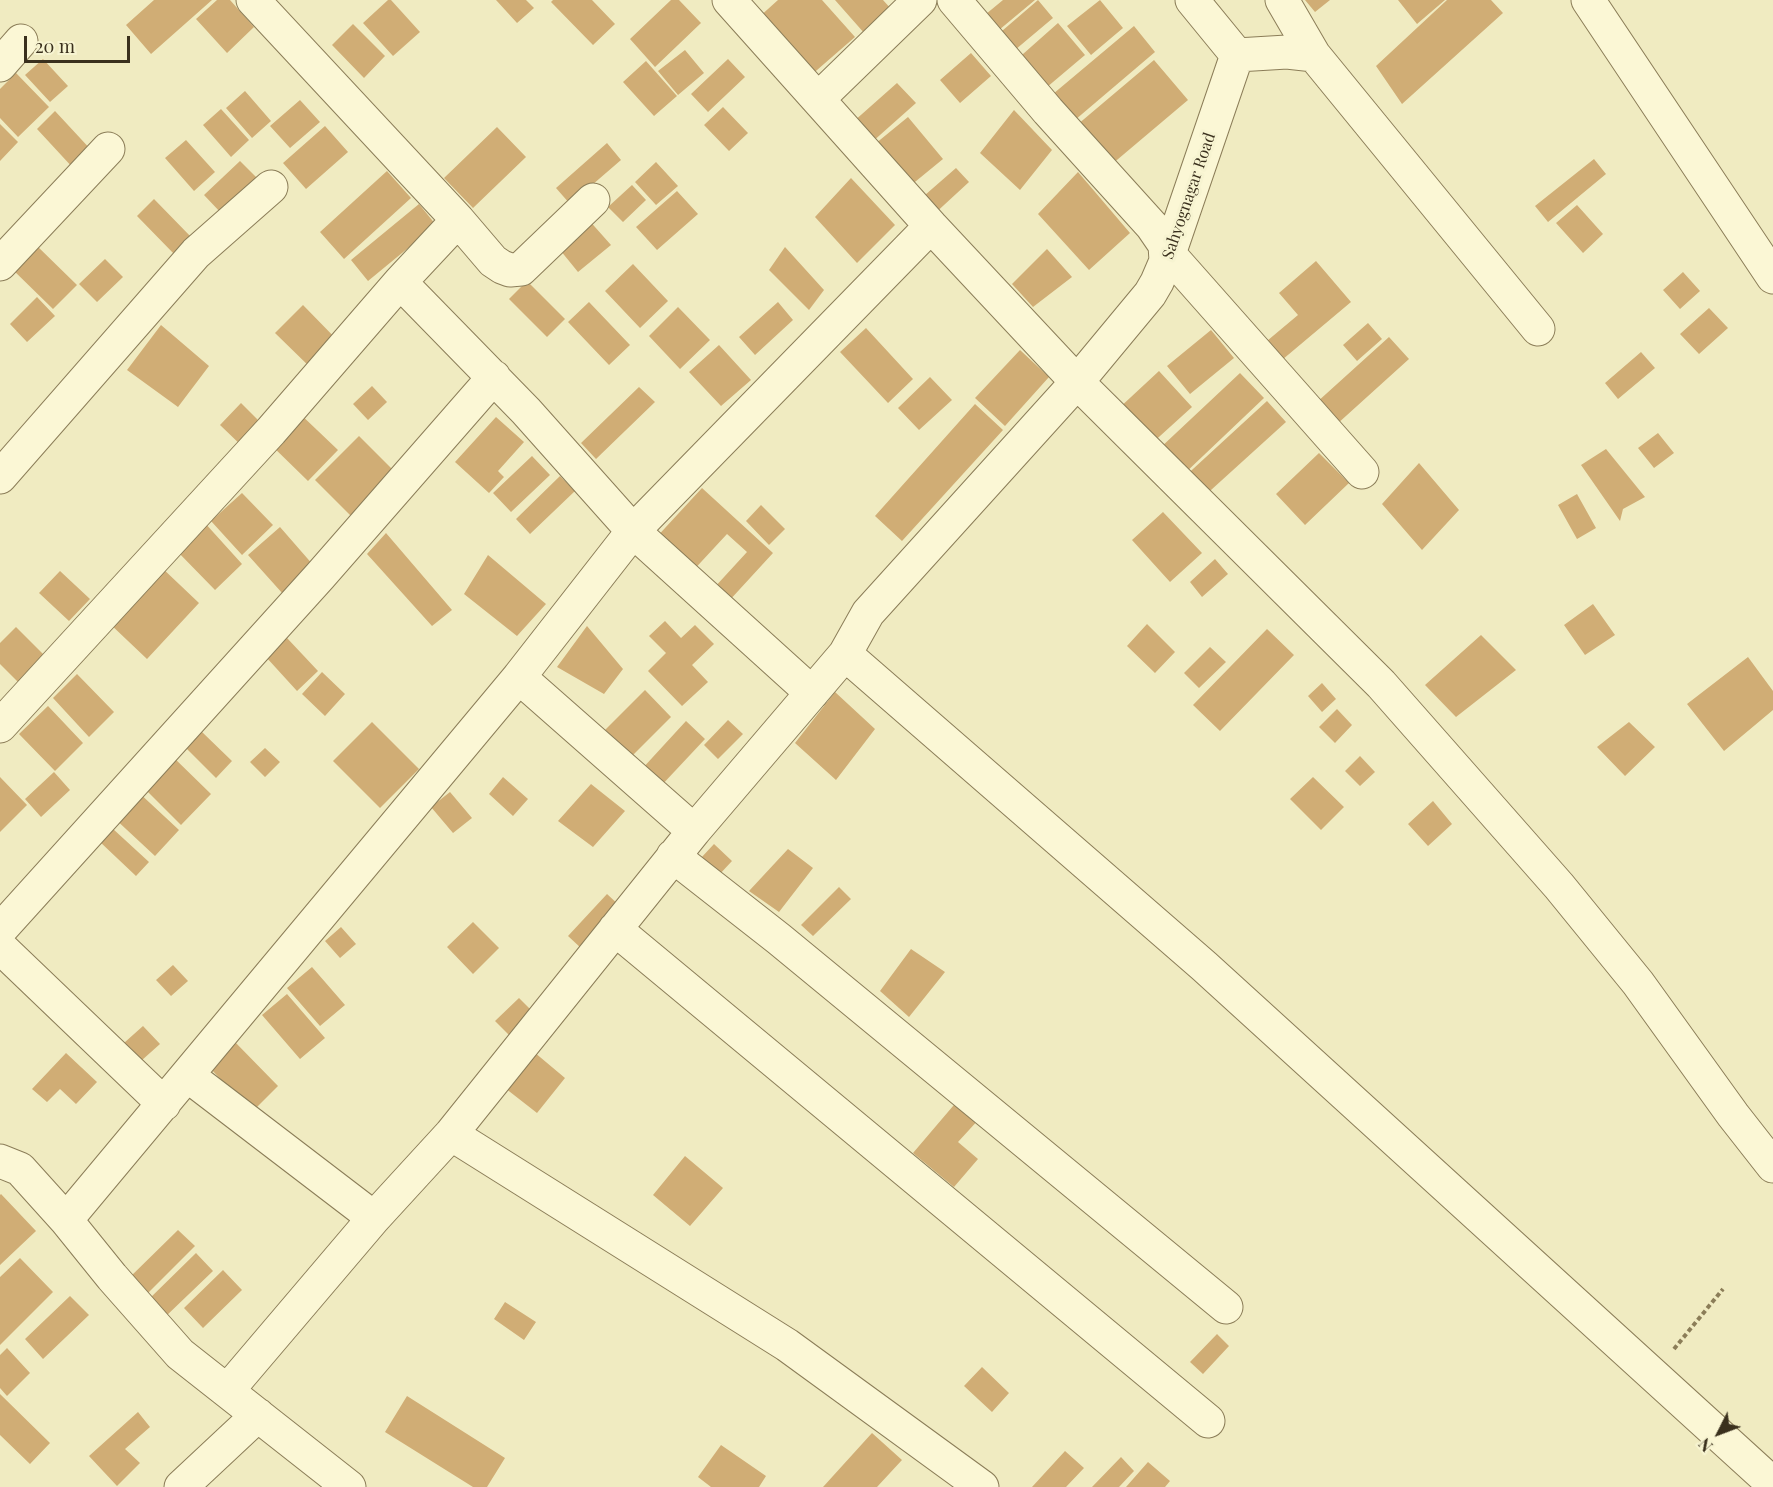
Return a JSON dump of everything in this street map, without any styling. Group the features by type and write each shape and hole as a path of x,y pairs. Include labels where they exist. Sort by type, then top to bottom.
{"street":[{"path":"253,0 458,220 493,261 502,267 510,270 521,269 593,200"},
{"path":"729,0 931,226 1077,382 1382,684 1574,903 1638,983 1773,1166"},
{"path":"818,99 920,0"},
{"path":"954,0 1048,111 1152,225 1165,245 1168,258 1362,472"},
{"path":"1192,0 1238,55 1287,52 1314,55"},
{"path":"1282,0 1314,55 1538,329"},
{"path":"1588,0 1773,277"},
{"path":"0,65 21,41"},
{"name":"Sahyognagar Road","path":"227,1391 374,1218 451,1134 673,856 845,654 868,613 1077,382 1150,294 1168,258 1238,55"},
{"path":"2,258 108,149"},
{"path":"0,477 196,253 271,187"},
{"path":"0,726 271,431 400,282 458,220"},
{"path":"66,1220 519,677 633,531 931,226"},
{"path":"400,282 526,411 633,531 812,693"},
{"path":"0,930 320,576 494,377"},
{"path":"845,654 1204,966 1773,1484"},
{"path":"519,677 694,831"},
{"path":"673,856 779,939 1226,1307"},
{"path":"615,929 1208,1421"},
{"path":"0,947 164,1104"},
{"path":"187,1075 374,1218"},
{"path":"451,1134 787,1345 982,1487"},
{"path":"0,1161 20,1169 180,1354 349,1487"},
{"path":"181,1487 258,1415"}],"path":[{"path":"1653,1375 1723,1289"}],"building":[{"path":"154,0 212,0 151,54 126,25"},
{"path":"217,0 230,0 254,27 227,53 196,19"},
{"path":"388,0 391,0 420,32 393,56 363,23"},
{"path":"496,0 526,0 534,8 517,23"},
{"path":"553,0 592,0 615,24 593,45 551,2"},
{"path":"671,0 679,0 701,23 655,67 630,39"},
{"path":"778,0 822,0 855,37 809,77 758,18"},
{"path":"835,0 883,0 892,10 865,34"},
{"path":"1003,0 1035,0 993,35 980,19"},
{"path":"1038,0 1053,18 1009,55 995,37"},
{"path":"1100,0 1123,28 1091,55 1067,26"},
{"path":"1305,0 1330,0 1315,12"},
{"path":"1398,0 1445,0 1417,24"},
{"path":"1447,0 1491,0 1503,13 1402,104 1376,66"},
{"path":"1058,23 1085,55 1040,93 1014,62"},
{"path":"353,24 385,56 364,78 332,45"},
{"path":"1134,26 1155,52 1075,120 1053,94"},
{"path":"685,50 704,73 678,95 658,71"},
{"path":"971,53 991,76 960,103 940,80"},
{"path":"43,59 68,86 50,102 25,75"},
{"path":"728,59 745,77 708,112 691,94"},
{"path":"1154,60 1188,100 1111,165 1077,125"},
{"path":"646,61 677,96 654,116 623,82"},
{"path":"16,73 49,107 18,137 0,118 0,89"},
{"path":"897,83 916,103 871,143 853,122"},
{"path":"245,91 271,121 252,138 226,108"},
{"path":"300,100 320,122 290,148 270,126"},
{"path":"723,107 748,133 729,151 704,125"},
{"path":"221,109 249,140 231,157 203,125"},
{"path":"1014,110 1052,150 1020,190 980,153"},
{"path":"55,111 93,152 74,169 37,129"},
{"path":"908,117 943,159 910,186 875,144"},
{"path":"0,124 18,142 0,161"},
{"path":"325,126 348,152 306,189 283,163"},
{"path":"497,127 526,157 473,208 444,178"},
{"path":"186,140 215,172 194,191 165,158"},
{"path":"607,143 621,160 570,204 556,188"},
{"path":"1594,159 1606,174 1548,222 1535,206"},
{"path":"240,161 259,180 222,214 204,195"},
{"path":"656,162 678,186 656,205 635,182"},
{"path":"956,168 969,182 931,217 917,202"},
{"path":"387,171 411,198 344,259 320,232"},
{"path":"1078,172 1130,233 1089,270 1038,214"},
{"path":"851,178 895,225 857,263 815,217"},
{"path":"632,185 646,200 623,222 608,207"},
{"path":"677,191 698,214 657,250 636,227"},
{"path":"154,199 192,238 175,255 137,216"},
{"path":"419,204 436,225 368,281 351,260"},
{"path":"1577,205 1603,234 1583,253 1556,223"},
{"path":"587,218 611,245 578,272 556,245"},
{"path":"34,243 77,285 53,309 10,267"},
{"path":"785,247 824,290 809,310 769,270"},
{"path":"1047,249 1072,277 1033,307 1012,284"},
{"path":"105,259 123,277 97,302 79,284"},
{"path":"1316,261 1351,302 1276,365 1261,346 1298,315 1279,293"},
{"path":"633,264 668,301 640,328 605,291"},
{"path":"1683,272 1700,291 1680,309 1663,290"},
{"path":"527,281 565,319 547,337 509,299"},
{"path":"37,297 55,316 27,342 10,324"},
{"path":"589,302 630,345 609,365 568,322"},
{"path":"778,302 793,320 755,355 739,337"},
{"path":"303,305 343,346 316,373 275,333"},
{"path":"678,307 710,340 680,369 649,336"},
{"path":"1709,308 1728,328 1699,354 1680,334"},
{"path":"1368,323 1382,339 1357,361 1343,345"},
{"path":"161,325 209,366 178,407 127,370"},
{"path":"866,328 913,379 888,403 840,352"},
{"path":"1211,330 1234,358 1190,394 1167,366"},
{"path":"1389,337 1409,359 1336,425 1316,403"},
{"path":"719,345 751,380 721,406 689,372"},
{"path":"1020,350 1049,377 1005,426 975,398"},
{"path":"1641,352 1655,368 1618,399 1605,383"},
{"path":"1159,371 1192,407 1149,446 1117,410"},
{"path":"1240,373 1264,398 1183,475 1159,449"},
{"path":"930,377 952,400 919,430 898,408"},
{"path":"372,386 387,402 368,420 353,404"},
{"path":"639,387 655,402 596,459 581,443"},
{"path":"1267,401 1286,422 1200,500 1181,480"},
{"path":"241,403 266,428 245,449 220,425"},
{"path":"975,404 1003,430 902,541 875,516"},
{"path":"296,410 338,450 308,481 267,441"},
{"path":"496,417 524,442 498,471 504,477 489,493 455,462"},
{"path":"1658,433 1674,453 1654,468 1638,448"},
{"path":"359,436 398,475 354,519 315,480"},
{"path":"1606,449 1645,497 1623,509 1620,521 1581,465"},
{"path":"1319,453 1349,483 1305,525 1276,494"},
{"path":"532,456 550,475 511,512 493,493"},
{"path":"1419,463 1459,510 1422,550 1382,504"},
{"path":"560,476 575,491 530,534 516,519"},
{"path":"702,488 773,553 728,602 713,589 747,552 727,534 689,575 653,541"},
{"path":"242,493 273,525 242,555 211,521"},
{"path":"1577,494 1596,528 1577,539 1558,505"},
{"path":"761,505 785,529 769,545 746,521"},
{"path":"1163,512 1202,553 1170,582 1132,540"},
{"path":"204,522 242,564 215,590 175,549"},
{"path":"280,527 314,566 283,594 248,555"},
{"path":"386,533 452,610 432,626 367,554"},
{"path":"488,555 546,604 517,636 464,594"},
{"path":"1215,559 1228,574 1202,597 1190,582"},
{"path":"160,566 199,603 147,659 108,622"},
{"path":"60,571 90,599 69,621 39,593"},
{"path":"1593,604 1615,635 1585,655 1564,625"},
{"path":"665,621 681,638 695,625 714,644 692,665 708,682 682,706 648,671 666,653 649,636"},
{"path":"1147,624 1175,652 1155,673 1127,646"},
{"path":"587,626 623,669 604,694 557,667"},
{"path":"16,627 44,655 18,682 0,664 0,643"},
{"path":"1267,629 1294,655 1220,731 1193,705"},
{"path":"1481,635 1516,670 1456,717 1425,685"},
{"path":"287,638 318,671 297,691 266,657"},
{"path":"1210,647 1226,662 1199,688 1184,673"},
{"path":"1748,657 1773,691 1773,710 1724,751 1687,704"},
{"path":"322,672 345,694 325,716 302,694"},
{"path":"77,674 114,712 89,737 53,698"},
{"path":"1322,683 1336,699 1322,712 1308,696"},
{"path":"645,690 671,717 627,761 601,734"},
{"path":"835,692 875,729 836,780 795,743"},
{"path":"48,706 83,743 55,771 19,734"},
{"path":"1337,709 1352,725 1335,743 1319,727"},
{"path":"728,720 743,734 718,759 704,745"},
{"path":"686,721 705,739 660,787 641,770"},
{"path":"372,722 419,769 380,808 333,761"},
{"path":"1629,722 1655,747 1625,776 1597,747"},
{"path":"202,732 232,761 216,778 186,748"},
{"path":"265,748 280,762 265,777 250,762"},
{"path":"170,754 211,794 181,825 140,784"},
{"path":"1360,756 1375,772 1360,786 1345,771"},
{"path":"54,772 70,790 41,817 25,799"},
{"path":"0,777 27,805 0,832"},
{"path":"503,777 528,799 513,816 489,794"},
{"path":"1313,777 1344,807 1321,830 1290,799"},
{"path":"591,784 625,811 593,847 558,821"},
{"path":"136,790 179,830 155,856 112,816"},
{"path":"450,792 472,818 453,833 431,807"},
{"path":"1433,801 1452,824 1428,846 1408,824"},
{"path":"112,828 149,862 136,876 99,841"},
{"path":"714,844 732,861 718,876 700,859"},
{"path":"788,849 813,868 779,912 749,891"},
{"path":"839,887 851,899 813,936 801,925"},
{"path":"607,894 621,907 582,949 568,936"},
{"path":"473,922 499,948 473,974 447,947"},
{"path":"341,927 356,944 340,958 325,941"},
{"path":"911,949 945,972 909,1017 880,991"},
{"path":"173,965 188,981 171,996 156,980"},
{"path":"312,967 345,1005 320,1026 287,988"},
{"path":"287,994 325,1038 300,1059 262,1015"},
{"path":"519,998 535,1014 511,1037 495,1021"},
{"path":"143,1026 160,1044 132,1069 115,1051"},
{"path":"234,1041 278,1086 252,1112 208,1066"},
{"path":"534,1052 565,1078 537,1113 505,1088"},
{"path":"66,1053 97,1082 76,1104 60,1089 47,1102 32,1089"},
{"path":"959,1099 980,1118 958,1142 978,1159 954,1187 913,1153"},
{"path":"685,1156 723,1188 690,1226 653,1195"},
{"path":"0,1195 36,1231 0,1265"},
{"path":"178,1230 195,1246 144,1297 127,1280"},
{"path":"196,1253 213,1271 164,1318 147,1301"},
{"path":"20,1258 53,1292 0,1345 0,1277"},
{"path":"223,1270 242,1290 203,1328 184,1308"},
{"path":"70,1296 89,1315 43,1359 25,1339"},
{"path":"505,1302 536,1322 524,1340 494,1319"},
{"path":"1217,1334 1229,1346 1203,1374 1190,1362"},
{"path":"7,1348 30,1373 7,1396 0,1388 0,1355"},
{"path":"982,1367 1009,1393 992,1412 964,1386"},
{"path":"0,1394 50,1443 30,1464 0,1435"},
{"path":"407,1396 505,1458 487,1487 473,1487 385,1432"},
{"path":"138,1412 150,1427 125,1449 140,1463 117,1486 89,1456"},
{"path":"872,1433 902,1460 877,1487 823,1487"},
{"path":"721,1445 766,1476 759,1487 711,1487 698,1477"},
{"path":"1065,1451 1084,1468 1066,1487 1032,1487"},
{"path":"1121,1457 1134,1471 1119,1487 1092,1487"},
{"path":"1148,1462 1170,1481 1165,1487 1126,1487"}]}
